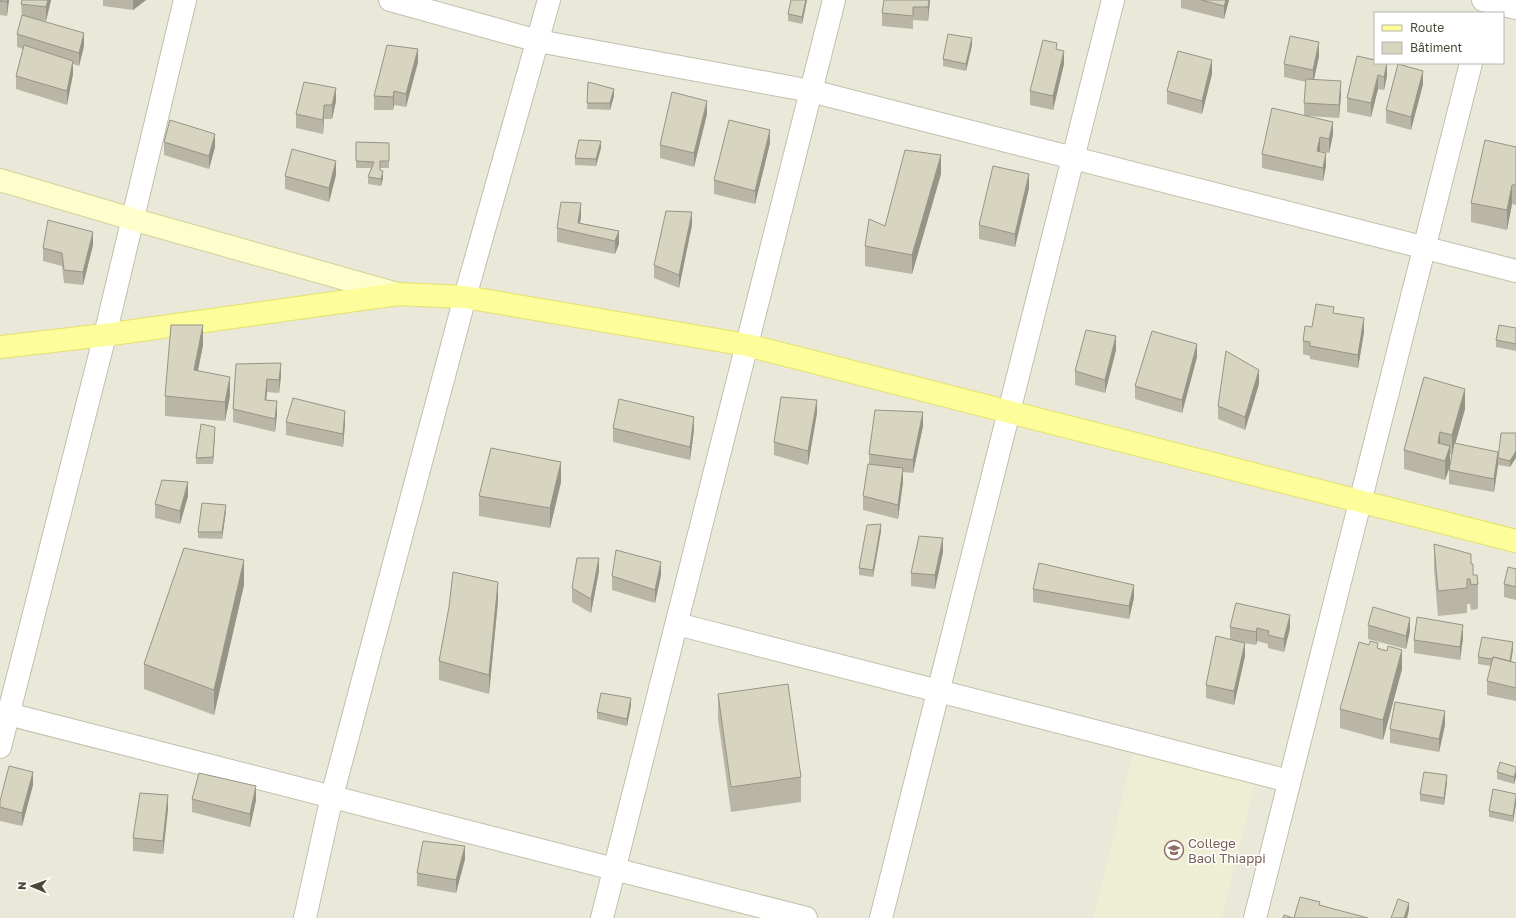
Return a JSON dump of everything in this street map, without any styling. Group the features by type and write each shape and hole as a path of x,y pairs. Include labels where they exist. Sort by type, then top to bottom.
{"main road":[{"path":"0,180 398,294"},
{"path":"0,347 105,335 398,294 465,297 747,344 1516,541"}],"street":[{"path":"0,747 4,713 105,335 184,0"},
{"path":"390,0 538,42 811,91 1516,271"},
{"path":"305,918 332,796 465,297 549,0"},
{"path":"602,918 834,0"},
{"path":"881,918 1113,0"},
{"path":"1485,3 1516,8"},
{"path":"1255,918 1470,64"},
{"path":"677,624 1289,780"},
{"path":"4,713 806,918"}],"shaded area":[{"path":"0,0 1516,0 1516,918 0,918"},
{"name":"College Baol Thiappi","path":"1133,754 1255,783 1222,918 1093,918"}],"building":[{"path":"7,0 7,2 0,1"},
{"path":"22,0 48,0 46,7 21,4"},
{"path":"791,0 806,0 802,17 788,14"},
{"path":"884,0 929,0 928,7 913,7 913,16 882,13"},
{"path":"1201,0 1226,0 1224,6"},
{"path":"22,15 84,33 79,53 17,34"},
{"path":"948,34 972,38 966,64 943,59"},
{"path":"1290,36 1319,42 1313,70 1284,64"},
{"path":"1043,40 1057,43 1056,49 1064,51 1053,96 1030,91"},
{"path":"24,45 73,61 67,91 16,76"},
{"path":"387,45 418,49 406,94 394,91 393,97 374,96"},
{"path":"1178,51 1212,60 1202,101 1167,91"},
{"path":"1357,56 1374,60 1374,64 1387,64 1384,77 1378,75 1371,103 1347,98"},
{"path":"1398,64 1423,71 1411,117 1386,110"},
{"path":"1306,79 1341,81 1339,105 1304,103"},
{"path":"304,82 336,88 332,105 324,105 323,120 296,114"},
{"path":"588,82 614,89 610,103 587,103"},
{"path":"672,92 707,101 694,153 660,145"},
{"path":"1272,108 1333,122 1329,139 1320,137 1317,151 1326,153 1323,168 1262,154"},
{"path":"170,120 215,134 209,156 164,142"},
{"path":"729,120 770,130 755,191 714,180"},
{"path":"579,140 601,141 596,159 575,158"},
{"path":"1485,140 1516,147 1516,185 1512,185 1507,210 1471,203"},
{"path":"356,142 389,143 389,161 380,161 380,170 383,171 381,179 368,177 374,162 356,161"},
{"path":"292,149 336,161 329,188 285,176"},
{"path":"905,150 941,155 912,255 865,246 869,219 885,226"},
{"path":"993,166 1029,174 1015,234 979,225"},
{"path":"561,202 581,203 578,223 619,231 615,241 557,228"},
{"path":"666,211 692,212 679,275 654,265"},
{"path":"48,220 93,232 83,272 64,270 62,253 43,248"},
{"path":"1316,304 1334,307 1333,313 1364,318 1358,355 1310,346 1310,342 1303,341 1305,326 1312,327"},
{"path":"171,325 203,325 194,370 230,377 225,402 165,396"},
{"path":"1499,325 1516,328 1516,344 1496,340"},
{"path":"1086,330 1116,336 1105,380 1075,371"},
{"path":"1152,331 1197,344 1182,400 1135,386"},
{"path":"1226,351 1259,370 1245,417 1218,406"},
{"path":"281,363 279,380 267,379 265,400 277,401 275,419 233,409 236,364"},
{"path":"1424,377 1465,389 1452,435 1440,432 1438,443 1450,446 1445,461 1404,450"},
{"path":"781,397 817,400 808,451 774,442"},
{"path":"293,398 345,411 343,434 286,422"},
{"path":"619,399 694,417 690,447 613,428"},
{"path":"875,410 923,412 913,460 869,454"},
{"path":"201,424 215,427 213,457 196,458"},
{"path":"1501,433 1516,433 1516,451 1510,461 1498,458"},
{"path":"1454,443 1498,452 1494,479 1449,470"},
{"path":"491,448 561,462 550,508 479,496"},
{"path":"868,464 903,468 898,505 863,496"},
{"path":"162,480 188,482 180,511 155,504"},
{"path":"202,503 226,505 222,532 198,532"},
{"path":"881,524 873,570 859,568 867,525"},
{"path":"919,536 943,538 935,575 911,573"},
{"path":"1434,544 1471,554 1473,575 1477,575 1478,584 1471,585 1470,579 1467,579 1467,588 1438,591"},
{"path":"184,548 244,560 214,690 144,664"},
{"path":"616,550 661,562 655,590 612,576"},
{"path":"577,558 599,558 591,599 572,588"},
{"path":"1039,563 1134,585 1129,606 1033,589"},
{"path":"1508,567 1516,569 1516,587 1504,584"},
{"path":"453,572 498,582 489,675 439,661 449,607"},
{"path":"1236,603 1290,615 1284,639 1268,635 1269,631 1257,628 1256,632 1230,627"},
{"path":"1373,607 1410,618 1406,636 1368,625"},
{"path":"1417,617 1463,625 1460,647 1414,640"},
{"path":"1216,636 1245,643 1234,691 1206,685"},
{"path":"1482,637 1513,642 1510,661 1493,657 1492,659 1478,657"},
{"path":"1370,641 1378,643 1377,648 1387,651 1388,646 1402,650 1383,720 1340,709 1359,642 1369,645"},
{"path":"1493,657 1516,663 1516,688 1487,681"},
{"path":"788,684 801,777 731,787 718,694"},
{"path":"601,693 631,698 627,719 597,712"},
{"path":"1395,702 1445,711 1439,739 1390,729"},
{"path":"1500,762 1516,767 1514,777 1497,772"},
{"path":"9,766 33,772 22,813 0,807 0,801"},
{"path":"1424,772 1447,775 1444,798 1420,794"},
{"path":"199,773 256,786 250,814 192,799"},
{"path":"1493,789 1516,794 1513,816 1489,811"},
{"path":"140,793 168,795 163,841 133,838"},
{"path":"423,841 465,846 456,880 417,873"},
{"path":"1300,897 1320,902 1319,905 1368,918 1294,918"},
{"path":"1398,899 1409,903 1404,918 1391,918"},
{"path":"1284,915 1293,918 1283,918"}],"place":[{"name":"College Baol Thiappi","path":"1174,850"}]}
